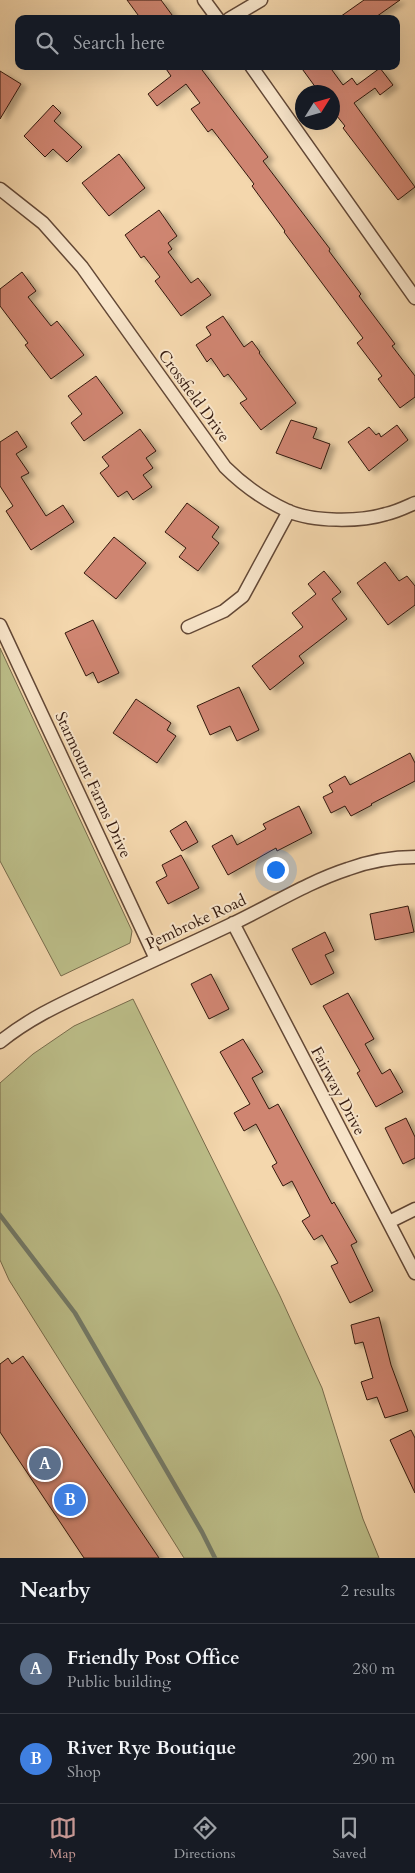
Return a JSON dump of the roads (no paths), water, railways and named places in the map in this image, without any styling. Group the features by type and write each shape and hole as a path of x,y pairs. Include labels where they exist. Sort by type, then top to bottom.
{"street":[{"path":"204,0 215,15"},
{"path":"236,15 262,0"},
{"path":"254,70 415,298"},
{"name":"Crossfield Drive","path":"0,189 43,223 82,267 225,468 242,484 289,512 317,517 354,519 386,514 415,503"},
{"path":"188,627 224,611 243,596 289,512"},
{"name":"Starmount Farms Drive","path":"0,625 156,958"},
{"name":"Pembroke Road","path":"0,1042 34,1017 323,879 348,869 396,857 415,857"},
{"name":"Fairway Drive","path":"233,923 415,1273"},
{"path":"389,1222 415,1209"}],"waterway":[{"path":"0,1215 75,1313 202,1532 215,1558"}],"place":[{"name":"Friendly Post Office","path":"45,1464"},
{"name":"River Rye Boutique","path":"70,1500"}]}
